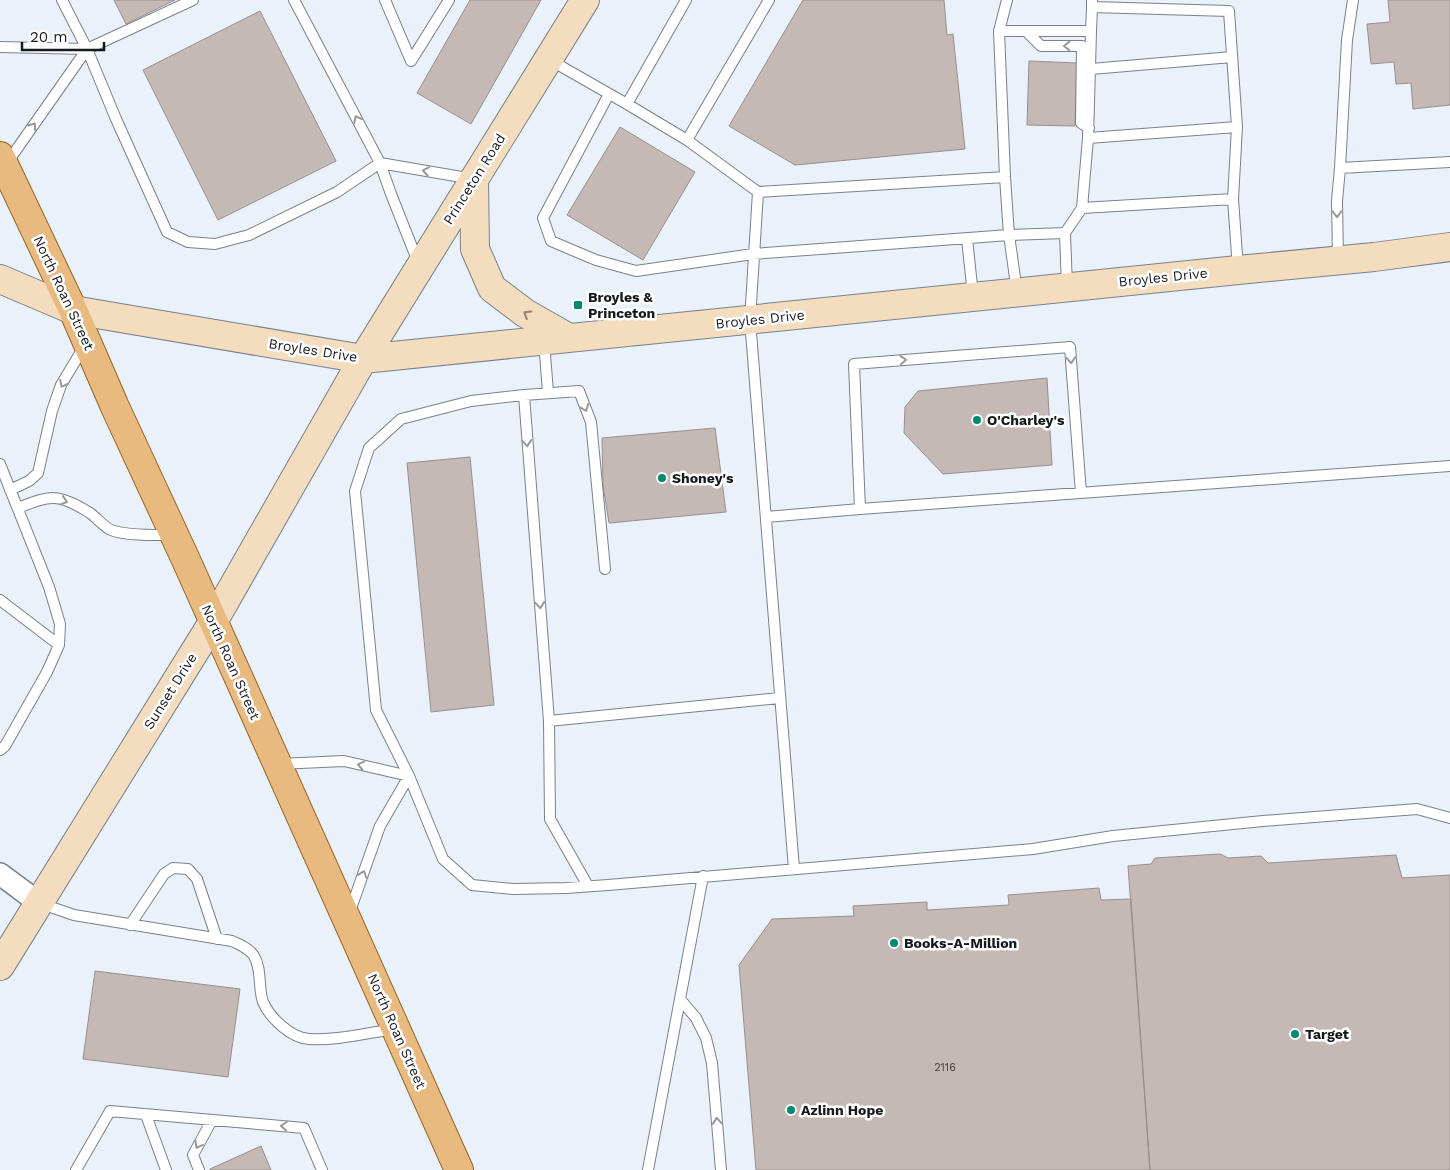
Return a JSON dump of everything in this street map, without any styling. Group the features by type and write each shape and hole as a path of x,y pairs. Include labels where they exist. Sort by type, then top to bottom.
{"main road":[{"name":"North Roan Street","path":"2,161 73,310 459,1170"}],"street":[{"name":"Princeton Road","path":"363,359 585,0"},
{"path":"474,179 475,249 492,288 557,339"},
{"name":"Broyles Drive","path":"0,279 73,310 363,359 1338,261 1450,247"},
{"name":"Sunset Drive","path":"0,966 213,622 363,359"},
{"path":"0,874 38,903"}],"lane":[{"path":"62,0 87,50 167,232 188,242 215,244 249,235 338,192 380,162 474,179"},
{"path":"2,161 87,50 193,0"},
{"path":"294,0 380,162 390,194 420,267"},
{"path":"384,0 411,61 449,0"},
{"path":"627,104 686,0"},
{"path":"687,140 769,0"},
{"path":"1007,0 999,31 1005,177 1009,235 1017,293"},
{"path":"1338,261 1337,201 1347,40 1353,0"},
{"path":"1067,288 1065,233 1082,208 1089,133 1092,4 1229,11 1237,127 1233,199 1238,270"},
{"path":"999,31 1090,31"},
{"path":"1026,31 1041,46 1082,46 1081,123 1089,133"},
{"path":"0,46 87,50"},
{"path":"1091,69 1232,57"},
{"path":"549,59 687,140 758,192 1005,177"},
{"path":"609,94 544,218 551,241 596,260 636,270 754,254 1009,235 1065,233"},
{"path":"1089,133 1237,127"},
{"path":"1340,168 1450,162"},
{"path":"758,192 750,320 794,869"},
{"path":"1082,208 1233,199"},
{"path":"967,239 973,297"},
{"path":"548,393 557,339"},
{"path":"10,490 38,473 52,410 61,386 86,342"},
{"path":"860,509 854,364 1070,348 1081,493"},
{"path":"605,569 591,422 579,391 524,394 471,401 401,418 369,448 355,491 376,710 409,776 443,859 472,884 513,889 588,886 1033,849 1114,836 1263,821 1417,809 1450,818"},
{"path":"524,394 550,721 550,820 588,886"},
{"path":"0,464 3,479 18,508 49,587 60,624 59,645 47,672 0,750"},
{"path":"766,517 1450,466"},
{"path":"18,508 39,500 52,498 66,500 90,513 111,530 174,536"},
{"path":"0,600 59,645"},
{"path":"550,721 780,698"},
{"path":"277,764 344,761 409,776"},
{"path":"347,920 380,826 409,776"},
{"path":"130,925 164,874 173,868 188,869 197,879 217,939"},
{"path":"648,1170 703,876"},
{"path":"38,903 74,915 232,941 248,949 255,957 263,1001 275,1020 288,1032 307,1039 331,1038 396,1029"},
{"path":"680,999 696,1018 706,1038 712,1063 721,1170"},
{"path":"76,1170 110,1111 304,1128 322,1170"},
{"path":"146,1115 166,1170"},
{"path":"199,1170 193,1155 212,1120"}],"building":[{"path":"114,0 175,0 126,24"},
{"path":"470,0 541,0 471,124 417,93"},
{"path":"803,0 944,0 947,35 953,34 965,149 795,165 729,126"},
{"path":"1388,0 1450,0 1450,105 1413,109 1411,83 1396,84 1394,62 1371,64 1367,24 1390,22"},
{"path":"260,11 336,161 218,220 143,70"},
{"path":"1029,61 1077,63 1075,126 1027,125"},
{"path":"620,127 695,172 643,260 567,215"},
{"name":"O'Charley's","path":"1047,378 1052,465 943,474 904,433 905,407 918,391"},
{"name":"Shoney's","path":"715,428 726,512 609,523 603,485 602,438"},
{"path":"470,457 494,705 431,712 407,463"},
{"name":"Target","path":"1220,854 1228,858 1261,856 1268,863 1396,855 1402,878 1450,875 1450,1170 1150,1170 1128,866 1151,864 1155,858"},
{"path":"1099,888 1101,900 1131,899 1150,1170 756,1170 739,965 772,919 854,916 853,906 927,902 927,910 1009,905 1008,895"},
{"path":"95,971 240,989 228,1077 83,1059"},
{"path":"261,1146 271,1170 210,1170 210,1169"}],"place":[{"name":"Broyles & Princeton","path":"578,305"},
{"name":"O'Charley's","path":"977,420"},
{"name":"Shoney's","path":"662,478"},
{"name":"Books-A-Million","path":"894,943"},
{"name":"Target","path":"1295,1034"},
{"name":"Azlinn Hope","path":"791,1110"}]}
